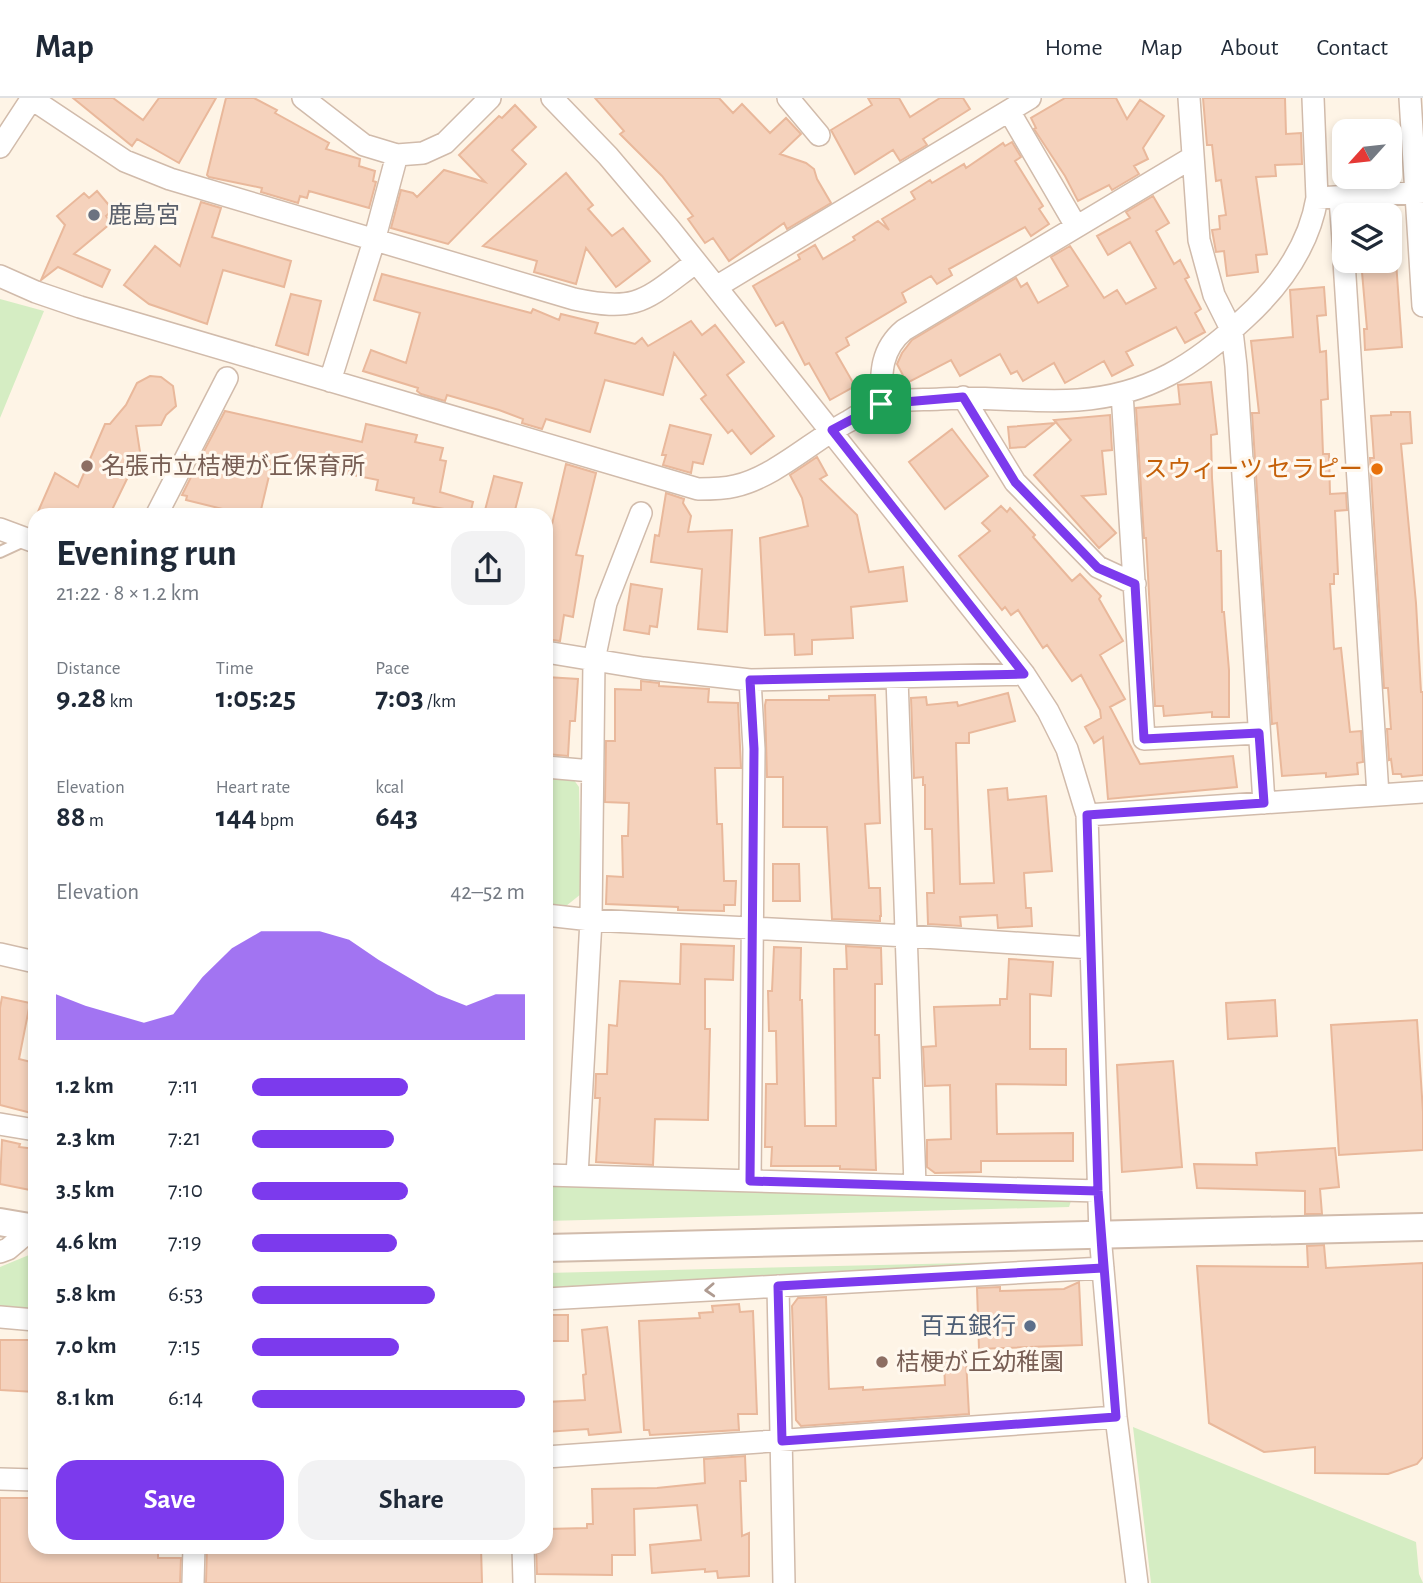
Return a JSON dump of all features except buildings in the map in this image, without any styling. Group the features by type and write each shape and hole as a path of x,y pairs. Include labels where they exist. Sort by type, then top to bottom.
{"street":[{"path":"303,98 364,145 397,155 423,153 445,143 490,98"},
{"path":"552,98 608,156 832,430 1024,674 1048,711 1067,748 1087,815 1100,1235 1116,1417 1137,1583"},
{"path":"789,98 819,135"},
{"path":"716,288 1030,98"},
{"path":"1189,98 1199,240 1218,304 1232,331 1264,803"},
{"path":"0,276 80,307 698,489 718,489 747,483 765,475 832,430 881,404 963,397 1079,400 1143,388 1187,365 1232,331 1263,302 1281,281 1313,222 1318,198 1313,98"},
{"path":"1410,98 1419,193 1423,306"},
{"path":"0,148 32,99 95,143 134,165 170,179 574,299 613,305 633,304 647,299 695,263"},
{"path":"1009,111 1076,226"},
{"path":"330,381 374,241 397,155"},
{"path":"881,404 882,363 886,349 904,330 1193,157"},
{"path":"1318,198 1419,193"},
{"path":"1340,198 1340,203"},
{"path":"1345,273 1378,795"},
{"path":"161,508 227,378"},
{"path":"1122,393 1144,739 1259,733"},
{"path":"963,397 1015,482 1098,568 1135,584"},
{"path":"577,1176 591,920 594,660 606,603 641,513"},
{"path":"0,529 28,540"},
{"path":"553,653 706,677 750,680 1024,674"},
{"path":"897,678 915,1185"},
{"path":"750,680 754,749 750,1181"},
{"path":"553,768 592,771"},
{"path":"1087,815 1423,792"},
{"path":"553,916 1091,948"},
{"path":"0,954 28,960"},
{"path":"0,1124 28,1129"},
{"path":"553,1175 1098,1191"},
{"path":"0,1222 28,1227"},
{"path":"553,1248 1423,1227"},
{"path":"0,1252 28,1233"},
{"path":"553,1299 1103,1268"},
{"path":"778,1286 784,1583"},
{"path":"0,1317 28,1319"},
{"path":"553,1457 1116,1417"},
{"path":"0,1479 28,1480"},
{"path":"193,1583 194,1554"},
{"path":"523,1554 524,1583"}],"lane":[{"path":"0,552 28,542"}],"green space":[{"path":"0,299 44,311 0,418"},
{"path":"553,774 571,776 579,787 581,894 566,906 553,905"},
{"path":"553,1183 1071,1201 1069,1207 553,1221"},
{"path":"28,1255 28,1308 0,1306 0,1267"},
{"path":"1047,1261 553,1288 553,1273"},
{"path":"1133,1427 1416,1542 1419,1574 1423,1583 1151,1583"}],"place":[{"name":"鹿島宮","path":"94,215"},
{"name":"名張市立桔梗が丘保育所","path":"87,466"},
{"name":"スウィーツ セラピー","path":"1377,469"},
{"name":"百五銀行","path":"1030,1326"},
{"name":"桔梗が丘幼稚園","path":"882,1362"}],"route":[{"path":"881,404 832,430 1024,674 750,680 754,749 750,1181 1098,1191 1116,1417 782,1441 778,1286 1103,1268 1098,1191 1087,815 1264,803 1259,733 1144,739 1135,584 1098,568 1015,482 963,397 881,404"}]}
